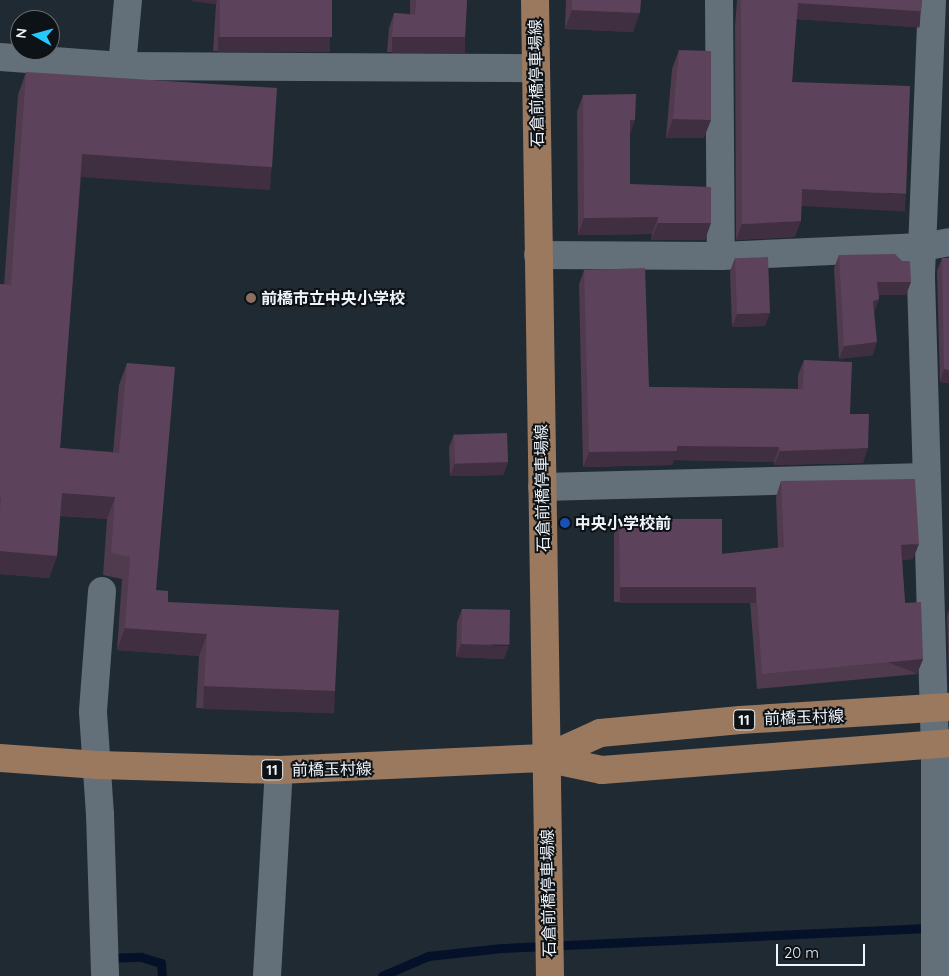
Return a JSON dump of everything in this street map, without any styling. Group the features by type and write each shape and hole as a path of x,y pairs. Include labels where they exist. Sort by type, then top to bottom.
{"main road":[{"name":"石倉前橋停車場線","path":"534,0 545,758 550,968"},
{"name":"前橋玉村線","path":"545,758 600,733 740,720 941,708"},
{"name":"前橋玉村線","path":"0,758 98,765 279,770 545,758 602,770 942,744"}],"street":[{"path":"122,66 128,0"},
{"path":"719,0 721,256"},
{"path":"932,0 922,247 926,477 942,744 935,976"},
{"path":"0,57 122,66 536,68"},
{"path":"538,255 721,256 922,247 949,242"},
{"path":"542,487 926,477"},
{"path":"102,591 93,712 98,765 104,964"},
{"path":"267,976 279,770"}],"building":[{"path":"220,0 332,0 332,37 220,37"},
{"path":"416,0 467,0 465,37 392,37 394,13 415,15"},
{"path":"572,0 641,0 640,13 572,10"},
{"path":"741,0 922,0 921,11 798,3 792,82 910,86 906,194 802,189 801,221 742,224"},
{"path":"679,50 711,51 711,120 673,119"},
{"path":"26,72 277,88 272,167 82,154 60,448 119,453 127,363 175,367 156,590 168,591 168,602 339,610 335,691 204,686 207,634 125,628 130,557 111,553 115,497 62,493 57,556 0,551 0,284 11,285"},
{"path":"636,94 635,120 630,120 630,184 711,187 711,223 658,223 658,217 584,218 583,95"},
{"path":"895,254 903,262 910,261 911,282 877,282 879,299 873,301 877,342 844,346 839,255"},
{"path":"768,257 770,313 737,314 735,258"},
{"path":"942,258 949,258 949,370 944,369"},
{"path":"645,268 649,387 803,389 804,360 852,362 850,414 869,414 868,448 780,451 779,447 677,446 677,451 589,452 584,270"},
{"path":"507,433 508,462 455,464 454,435"},
{"path":"915,479 919,544 901,545 905,603 921,602 923,659 762,674 756,587 620,587 619,519 722,519 722,554 784,547 781,481"},
{"path":"462,609 510,610 509,645 461,644"}],"waterway":[{"path":"382,976 428,956 502,948 949,927"},
{"path":"108,958 141,957 161,963 162,976"}],"place":[{"name":"前橋市立中央小学校","path":"251,298"},
{"name":"中央小学校前","path":"565,523"}]}
